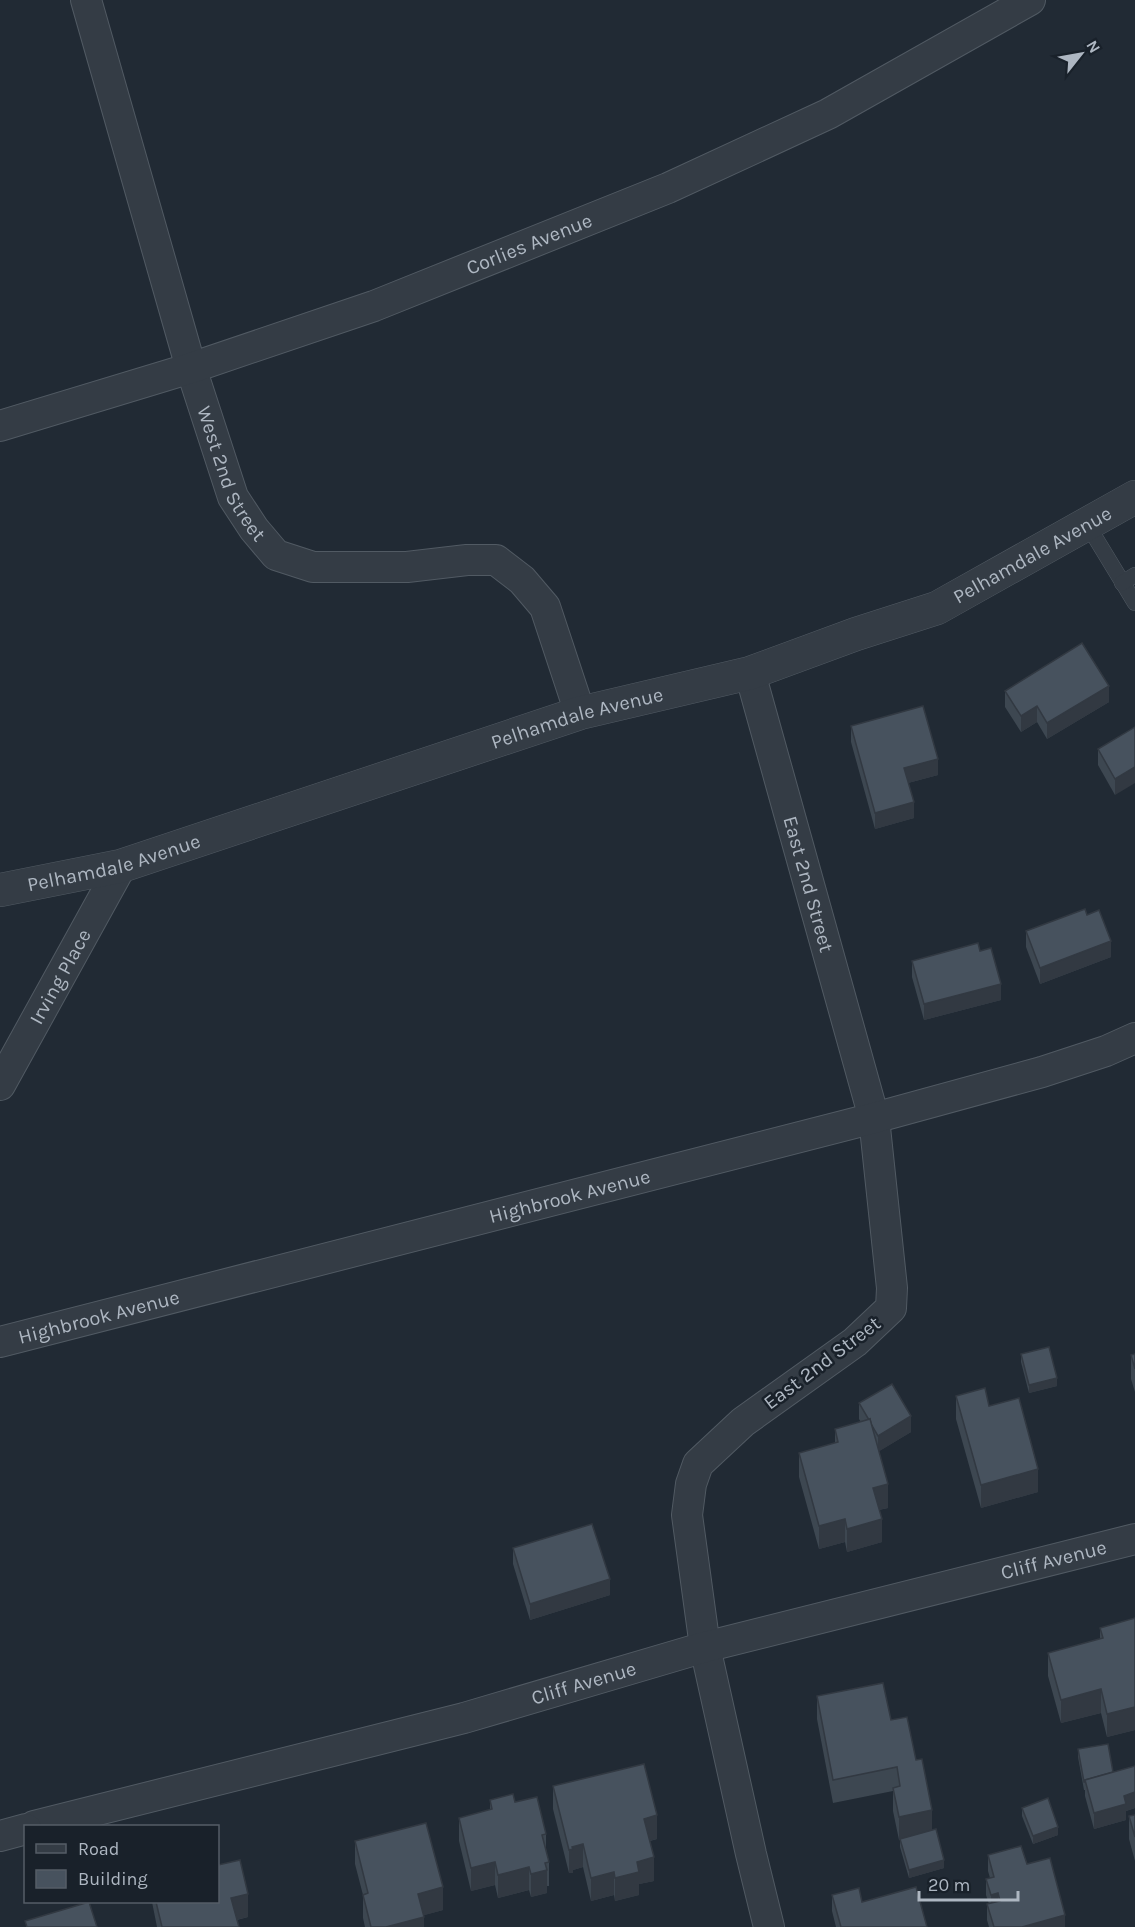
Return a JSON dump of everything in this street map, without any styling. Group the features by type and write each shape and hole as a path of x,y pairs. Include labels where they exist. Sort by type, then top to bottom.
{"street":[{"name":"West 2nd Street","path":"86,0 191,368 233,497 254,529 276,555 313,567 407,567 467,560 496,560 522,580 545,607 580,713"},
{"name":"Corlies Avenue","path":"0,426 191,368 374,306 668,188 828,114 1030,0"},
{"name":"Pelhamdale Avenue","path":"0,890 121,866 580,713 750,673 937,608 1135,497"},
{"name":"East 2nd Street","path":"750,673 874,1118 892,1288 891,1308 855,1342 742,1422 698,1464 691,1484 687,1515 705,1647 769,1927"},
{"name":"Irving Place","path":"0,1085 121,866"},
{"name":"Highbrook Avenue","path":"0,1342 874,1118 1042,1072 1106,1051 1135,1038"},
{"name":"Cliff Avenue","path":"41,1825 464,1718 705,1647 1135,1539"},
{"path":"0,1836 24,1830"}],"lane":[{"path":"1087,524 1129,579 1135,603"}],"building":[{"path":"1082,643 1109,686 1047,723 1037,706 1021,716 1005,691"},
{"path":"923,706 938,759 904,768 914,802 875,813 851,726"},
{"path":"1135,727 1135,767 1115,779 1098,749"},
{"path":"1085,909 1087,915 1099,910 1111,941 1040,968 1026,931"},
{"path":"978,943 980,951 991,948 1001,984 924,1004 912,961"},
{"path":"1049,1347 1057,1378 1029,1385 1021,1354"},
{"path":"1135,1354 1135,1369 1131,1355"},
{"path":"892,1384 911,1416 878,1436 859,1403"},
{"path":"985,1388 989,1406 1019,1398 1038,1469 981,1485 956,1396"},
{"path":"870,1419 888,1484 873,1488 882,1519 847,1529 845,1519 819,1526 799,1453 838,1442 835,1429"},
{"path":"592,1524 610,1579 530,1604 513,1548"},
{"path":"1135,1618 1135,1707 1107,1714 1101,1689 1061,1700 1048,1653 1103,1638 1100,1628"},
{"path":"883,1683 891,1720 907,1717 916,1760 922,1759 932,1810 899,1817 893,1788 900,1786 897,1767 833,1780 817,1696"},
{"path":"1108,1744 1113,1772 1084,1782 1078,1749"},
{"path":"644,1764 657,1815 644,1819 654,1857 637,1862 639,1872 615,1878 614,1872 591,1878 583,1844 569,1850 553,1786"},
{"path":"1135,1766 1135,1792 1124,1796 1126,1804 1094,1813 1085,1780"},
{"path":"513,1794 515,1802 537,1797 546,1834 542,1835 549,1862 545,1863 547,1870 531,1874 529,1867 498,1875 495,1862 471,1868 459,1818 492,1809 490,1800"},
{"path":"1048,1798 1058,1827 1033,1836 1022,1808"},
{"path":"1135,1815 1135,1837 1129,1816"},
{"path":"426,1823 443,1887 418,1894 424,1917 386,1927 371,1927 363,1895 368,1893 355,1841"},
{"path":"936,1829 944,1860 909,1870 900,1839"},
{"path":"1021,1846 1027,1864 1050,1858 1065,1915 1022,1927 994,1927 987,1904 1000,1901 998,1893 991,1895 986,1879 994,1877 988,1855"},
{"path":"240,1860 248,1894 231,1898 239,1927 162,1927 156,1903 219,1903 219,1865"},
{"path":"916,1887 927,1927 841,1927 832,1895 859,1888 862,1902"},
{"path":"89,1903 97,1927 27,1927 25,1921"}]}
